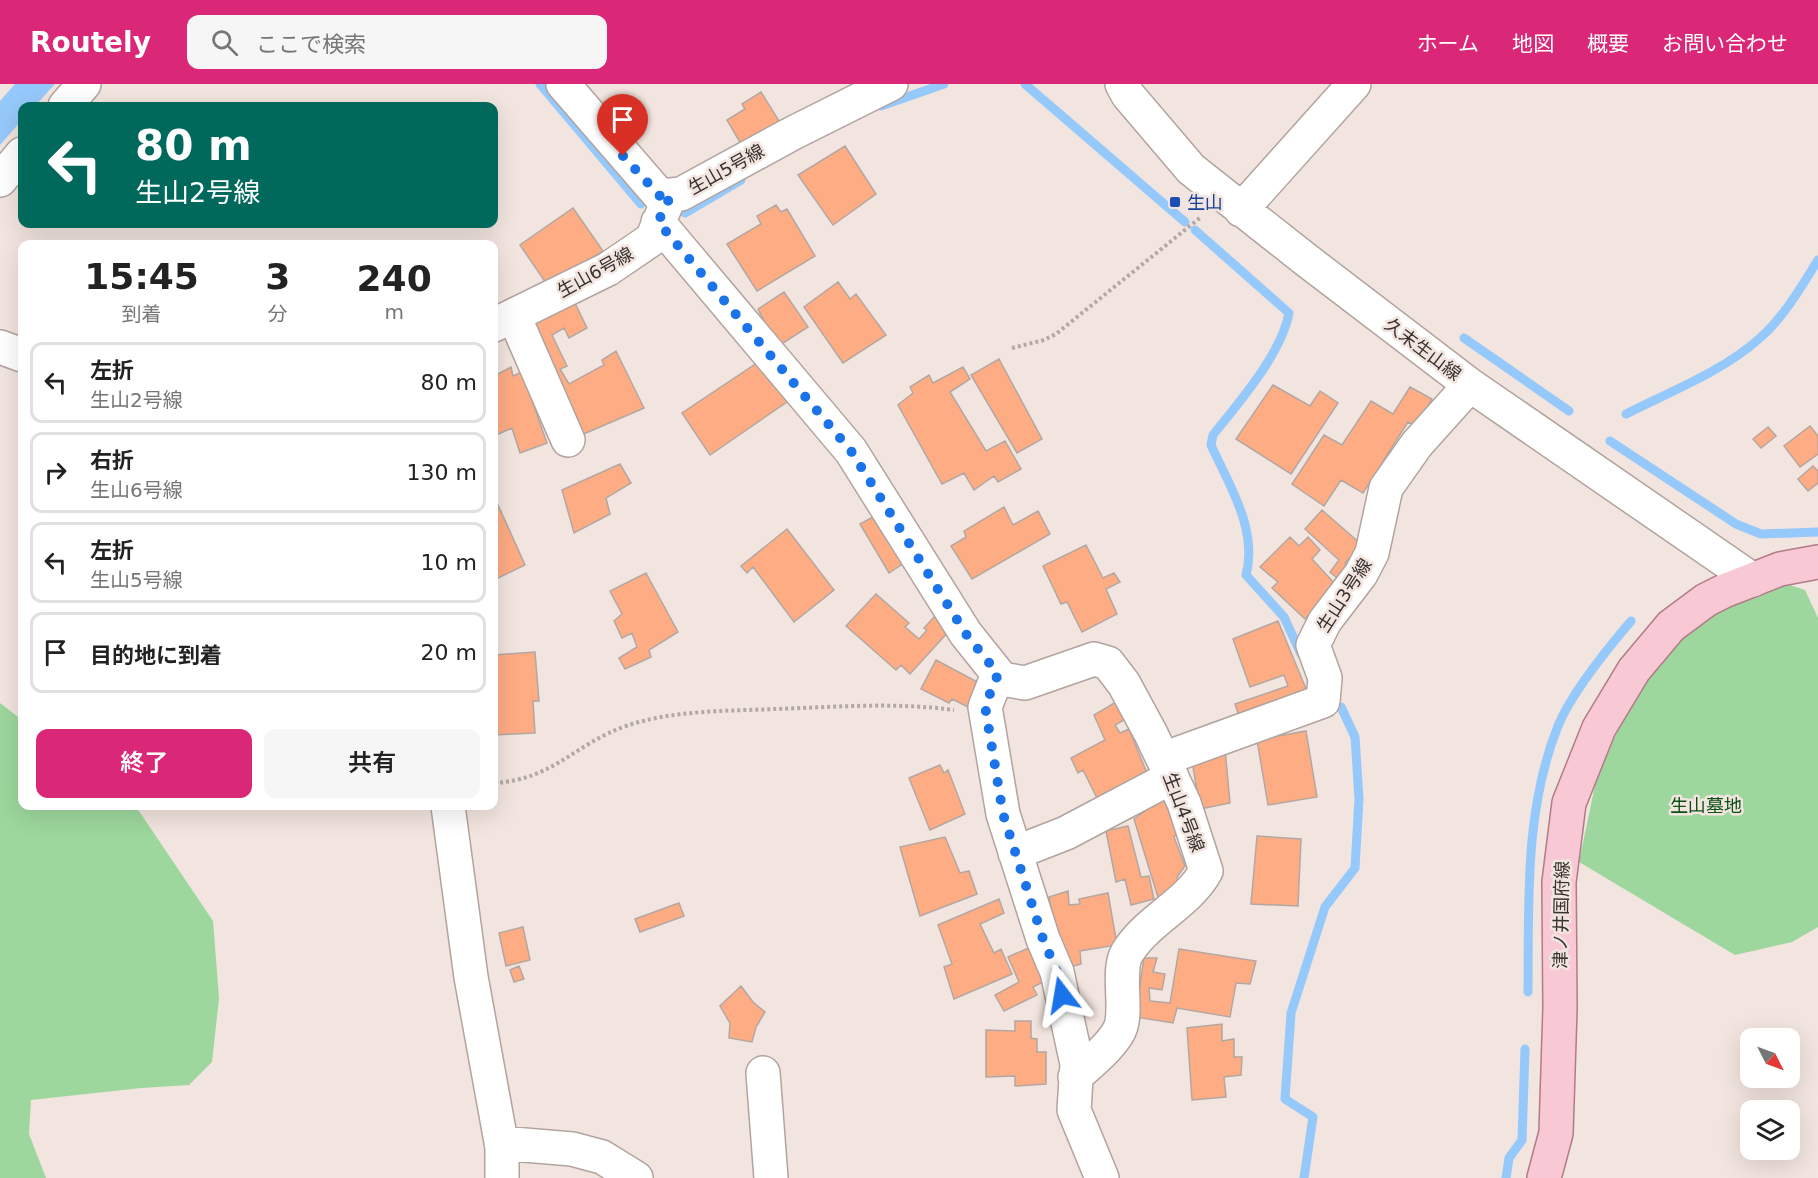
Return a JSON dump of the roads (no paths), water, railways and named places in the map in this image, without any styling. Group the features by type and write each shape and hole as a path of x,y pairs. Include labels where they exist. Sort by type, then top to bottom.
{"main road":[{"name":"津ノ井国府線","path":"1544,1178 1556,1133 1560,1008 1559,882 1569,803 1599,728 1642,661 1671,626 1706,600 1780,569 1818,562"}],"street":[{"path":"68,102 84,84"},
{"name":"生山5号線","path":"563,84 638,174 660,196 665,209 681,194 891,84"},
{"name":"久末生山線","path":"1122,84 1128,95 1191,169 1233,203 1470,385 1753,580"},
{"path":"1233,203 1354,84"},
{"path":"0,180 18,159"},
{"path":"665,209 851,451 966,634 998,674 985,706 1003,814 1057,972 1077,1064 1074,1110 1102,1178"},
{"name":"生山6号線","path":"504,320 608,269 652,239 665,209"},
{"path":"504,320 568,440"},
{"path":"0,347 18,354"},
{"name":"生山3号線","path":"1168,768 1323,701 1325,678 1313,645 1325,621 1361,574 1372,553 1386,488 1417,444 1470,385"},
{"name":"生山4号線","path":"996,678 1025,683 1094,659 1108,663 1124,684 1168,768 1184,803 1206,871 1198,886 1141,937 1126,955 1121,1027 1103,1052 1075,1077"},
{"path":"1015,853 1066,833 1168,768"},
{"path":"449,810 471,977 501,1143 502,1178"},
{"path":"763,1073 771,1178"},
{"path":"501,1143 572,1149 602,1157 636,1178"}],"water":[{"path":"15,84 55,84 39,102 18,102 18,125 0,145 0,101"}],"waterway":[{"path":"540,84 641,204"},
{"path":"881,106 944,84"},
{"path":"1025,84 1185,222"},
{"path":"685,213 741,180"},
{"path":"1195,230 1289,313 1285,329 1268,361 1213,435 1211,445 1245,524 1249,558 1246,575 1284,617 1301,654"},
{"path":"1626,414 1713,371 1760,338 1792,301 1818,260"},
{"path":"1464,338 1569,411"},
{"path":"1610,441 1736,524 1761,534 1818,532"},
{"path":"1528,992 1531,857 1539,791 1547,758 1564,713 1601,658 1631,621"},
{"path":"1304,1178 1313,1117 1285,1099 1291,1013 1325,907 1355,868 1359,799 1355,737 1341,707"},
{"path":"1506,1178 1509,1158 1522,1140 1525,1049"}],"place":[{"name":"生山","path":"1175,202"}],"park label":[{"name":"生山墓地","path":"1706,805"}]}
